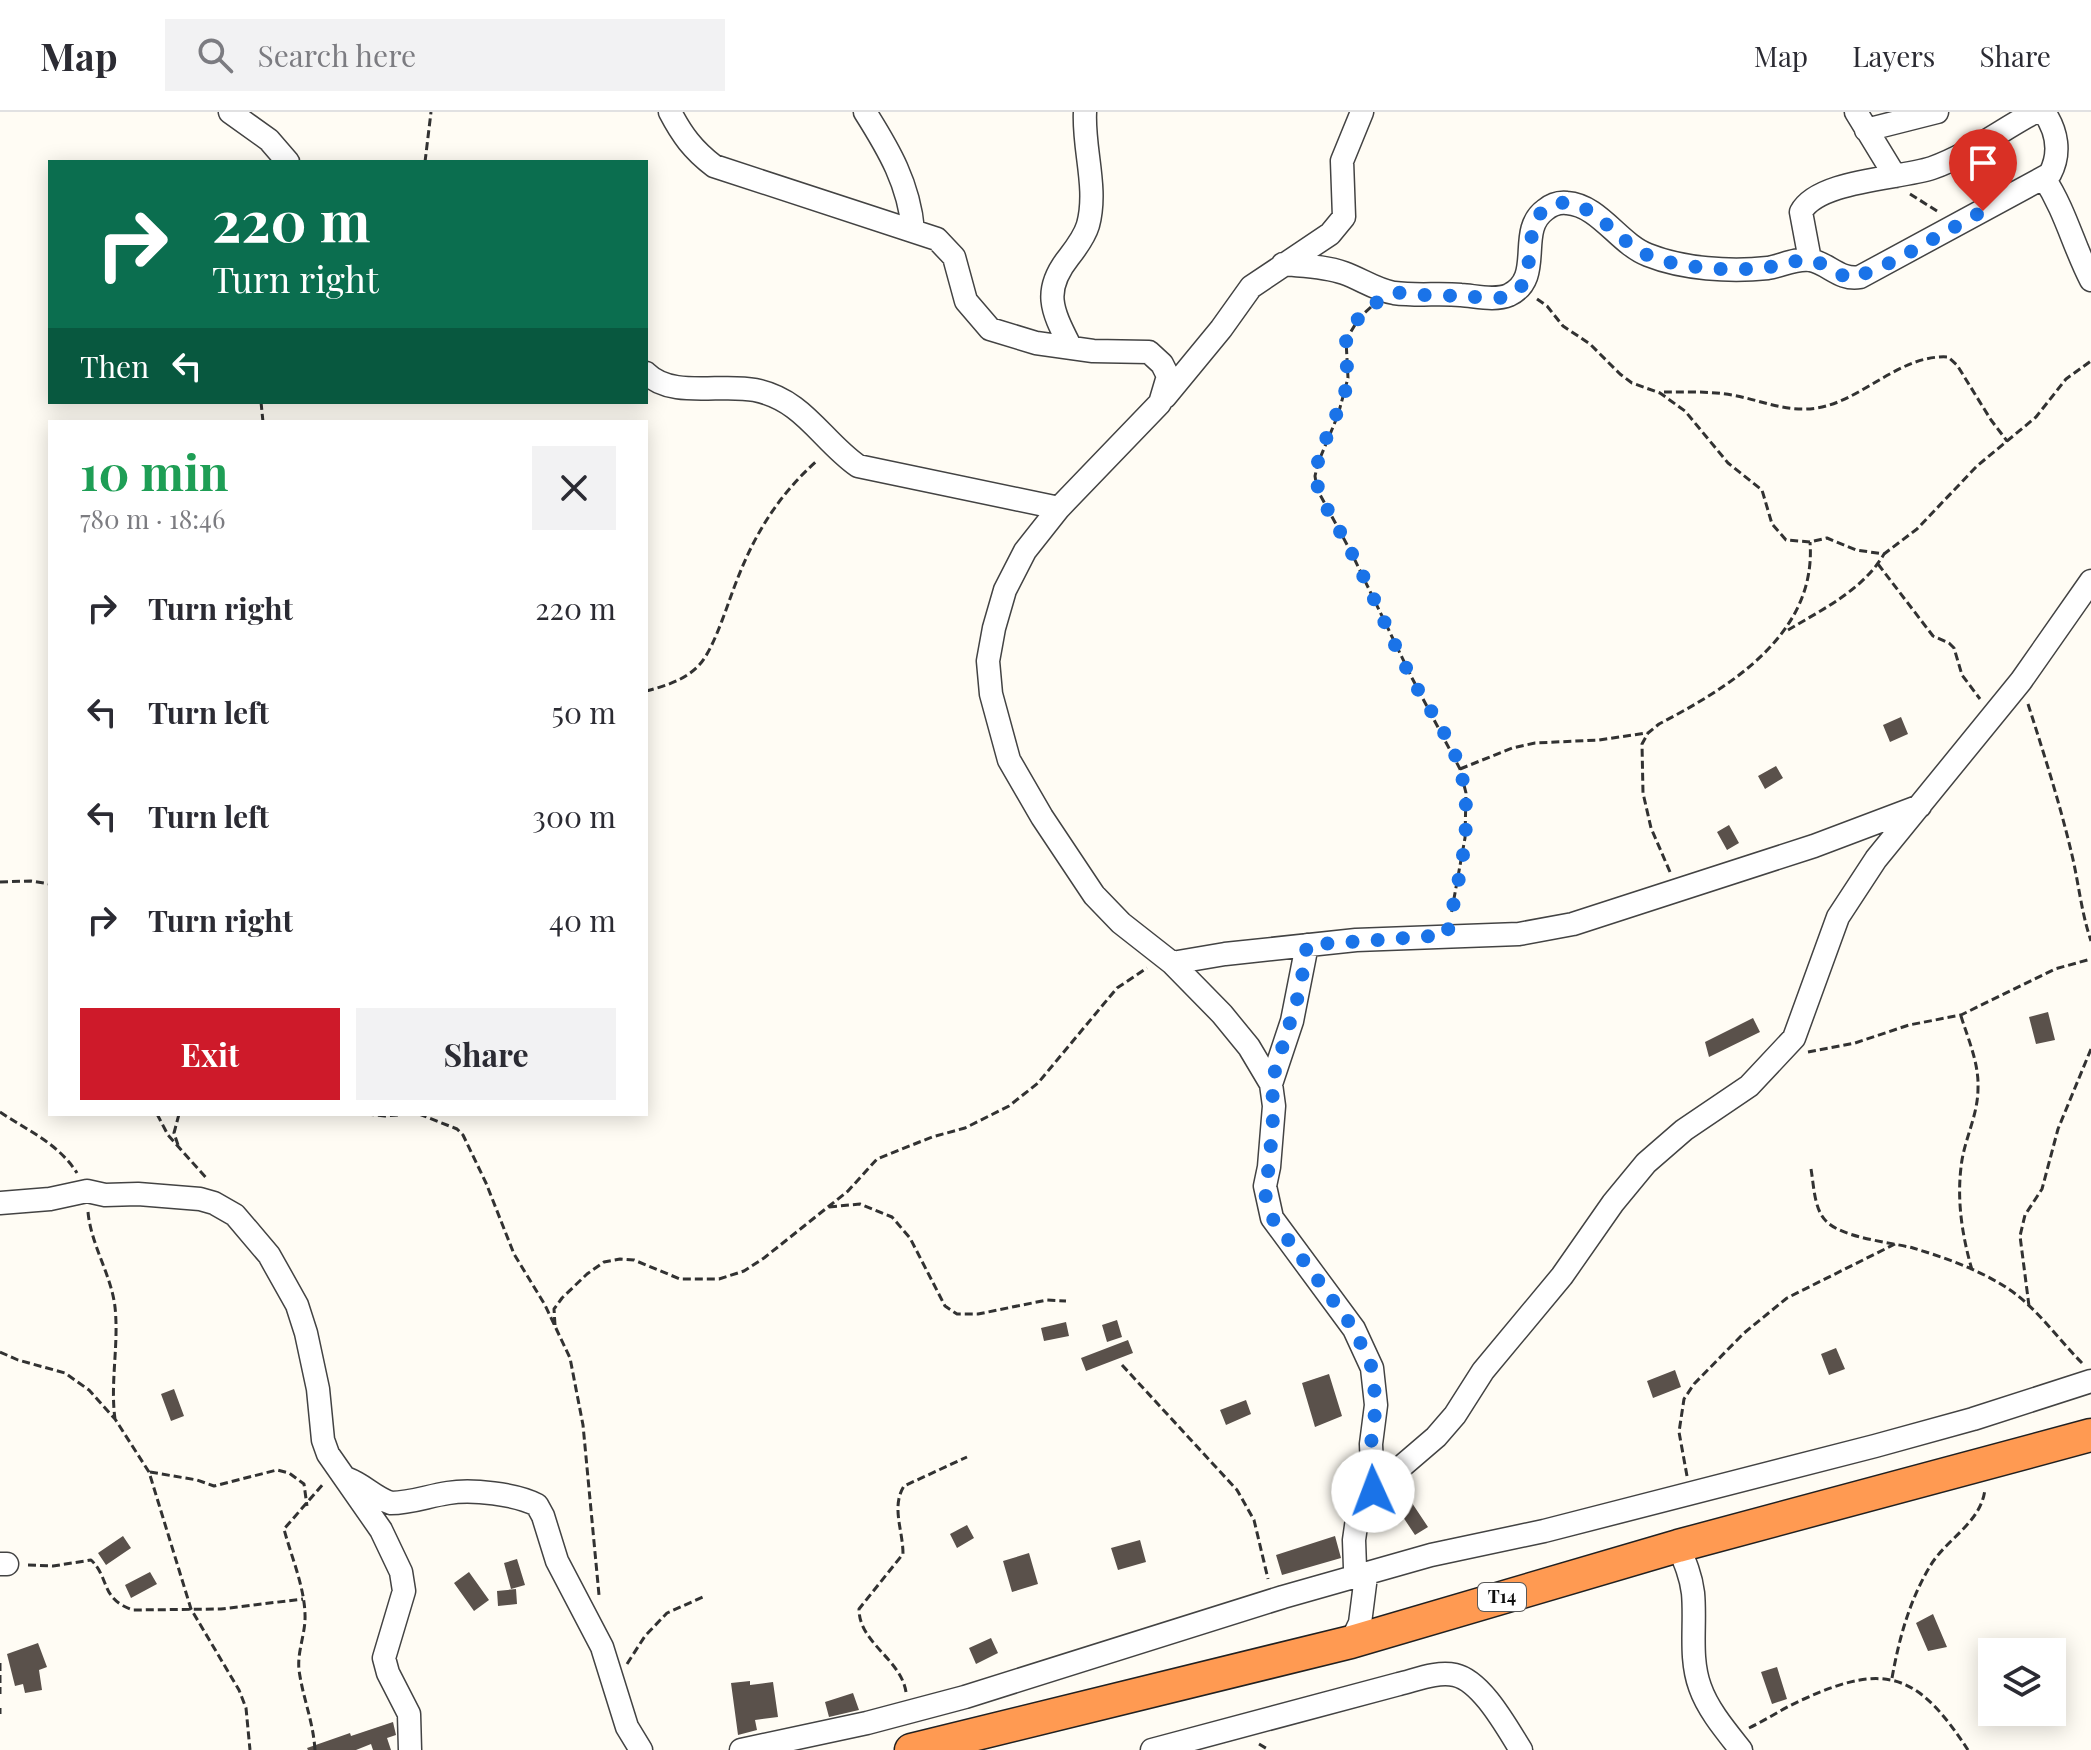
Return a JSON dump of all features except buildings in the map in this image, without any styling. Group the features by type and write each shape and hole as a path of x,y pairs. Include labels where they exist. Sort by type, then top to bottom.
{"highway":[{"name":"T14","path":"911,1750 1351,1642 1678,1546 2091,1435"}],"street":[{"path":"230,112 269,140 286,160"},
{"path":"670,112 684,139 714,166 937,239 954,257 966,301 990,329 1036,343 1149,352 1162,364 1168,376 1160,403"},
{"path":"865,112 898,169 907,193 913,230"},
{"path":"1071,348 1057,319 1052,302 1052,285 1088,226 1091,181 1085,112"},
{"path":"1362,112 1342,161 1344,217 1330,234 1251,287 1160,403 1059,508 1025,551 1005,590 988,661 991,694 1009,760 1050,830 1094,895 1222,1014 1249,1047 1271,1084 1274,1106 1266,1201 1272,1218 1354,1329 1372,1368 1376,1405 1371,1444 1373,1491"},
{"path":"1895,176 1861,121 1937,112"},
{"path":"1810,260 1801,219 1804,206 1829,192 1912,174 1945,163 2035,112"},
{"path":"1283,264 1344,273 1396,293 1496,298 1514,291 1529,273 1531,228 1551,205 1563,202 1590,212 1646,255 1680,264 1748,269 1810,260 1845,277 1860,277 2050,174 2057,160 2055,135 2044,112"},
{"path":"2044,178 2060,202 2091,280"},
{"path":"648,375 660,384 756,390 782,400 806,414 858,466 1059,508"},
{"path":"1366,1576 1355,1568 1354,1540 1357,1519 1373,1491 1426,1447 1455,1415 1483,1371 1562,1276 1613,1203 1646,1163 1684,1130 1749,1086 1794,1038 1838,917 1876,859 2021,681 2091,581"},
{"path":"1167,960 1307,945 1447,935 1519,934 1573,924 1814,846 1921,806"},
{"path":"1271,1084 1300,990 1307,945"},
{"path":"0,1203 50,1199 87,1191 105,1195 200,1199 225,1209 244,1225 269,1255 297,1305 318,1389 323,1440 338,1471 381,1530 401,1572 404,1591 384,1658 388,1673 409,1714 410,1750"},
{"path":"741,1750 903,1714 1283,1597 1366,1576 1431,1555 1544,1531 1875,1446 2091,1381"},
{"path":"338,1471 391,1503 465,1492 511,1496 537,1505 557,1561 609,1664 627,1727 641,1750"},
{"path":"1678,1546 1689,1569 1693,1595 1694,1663 1698,1684 1705,1701 1735,1743"},
{"path":"1351,1642 1360,1623 1366,1576"},
{"path":"1152,1750 1438,1675 1454,1675 1477,1686 1521,1750"}],"path":[{"path":"425,160 431,112"},
{"path":"1895,176 1919,201 1961,222"},
{"path":"1514,291 1547,306 1563,326 1590,344 1632,383 1660,393 1685,411 1739,474 1757,484 1765,498 1772,524 1786,540 1810,542 1827,538 1856,550 1884,554"},
{"path":"1396,293 1359,318 1346,340 1348,378 1315,476 1317,489 1460,769 1466,793 1465,838 1447,935"},
{"path":"1660,393 1711,392 1780,407 1812,409 1842,400 1910,366 1948,357 1957,365 2008,442"},
{"path":"1785,631 1833,604 1860,583 1884,554 1917,529 1977,466 2036,417 2066,379 2091,361"},
{"path":"648,690 679,680 702,661 746,558 768,516 793,483 836,446"},
{"path":"1460,769 1512,748 1535,743 1599,740 1648,733 1761,658 1785,631 1804,598 1811,556 1810,542"},
{"path":"1878,564 1933,636 1954,648 1962,675 1982,702 1990,721"},
{"path":"2021,681 2059,803 2073,858 2080,907 2091,941"},
{"path":"1648,733 1642,744 1643,793 1651,828 1666,859 1675,891"},
{"path":"0,882 48,884"},
{"path":"1774,1061 1855,1043 1909,1025 1961,1015 2055,969 2091,959"},
{"path":"555,1325 554,1309 562,1298 604,1262 634,1260 680,1279 719,1279 744,1271 848,1191 877,1159 932,1137 965,1128 1009,1106 1038,1083 1117,988 1167,960"},
{"path":"1961,1015 1978,1070 1977,1108 1962,1159 1960,1215 1972,1270"},
{"path":"2029,1306 2020,1236 2022,1224 2042,1189 2058,1129 2091,1049"},
{"path":"0,1112 53,1145 72,1164 82,1190 87,1191 89,1227 109,1277 115,1306 116,1353 112,1399 115,1419"},
{"path":"158,1116 179,1149 211,1183"},
{"path":"178,1116 174,1133 179,1149"},
{"path":"424,1116 457,1129 463,1135 514,1254 555,1325 570,1358 583,1425 599,1604"},
{"path":"1811,1169 1820,1214 1828,1224 1844,1232 1895,1244 1972,1270 2004,1286 2029,1306 2091,1371"},
{"path":"829,1207 860,1204 892,1217 910,1238 945,1306 957,1314 978,1314 1047,1300 1066,1301"},
{"path":"1693,1491 1684,1465 1679,1432 1684,1399 1694,1384 1744,1333 1787,1298 1895,1244"},
{"path":"0,1352 65,1373 89,1390 115,1419 149,1472 191,1609 243,1699 250,1750"},
{"path":"1122,1365 1237,1490 1254,1520 1269,1581 1283,1597"},
{"path":"903,1714 906,1686 865,1631 859,1619 859,1609 903,1554 897,1508 904,1486 967,1457"},
{"path":"1892,1678 1903,1623 1921,1582 1937,1555 1974,1518 1984,1497 1988,1464"},
{"path":"149,1472 214,1486 283,1470 304,1484 307,1506"},
{"path":"315,1750 312,1716 303,1694 299,1666 299,1648 306,1618 284,1529 338,1471"},
{"path":"4,1564 11,1568 91,1560 96,1564 103,1584 123,1607 133,1610 246,1607 303,1599"},
{"path":"616,1689 615,1683 650,1630 667,1613 703,1597"},
{"path":"0,1663 0,1694"},
{"path":"1735,1743 1814,1695 1876,1677 1892,1678 1928,1699 1968,1750"},
{"path":"0,1708 0,1714"}],"route":[{"path":"1373,1491 1371,1444 1376,1405 1372,1368 1354,1329 1272,1218 1266,1201 1274,1106 1271,1084 1292,1021 1307,945 1447,935 1465,838 1466,793 1460,769 1445,737 1317,489 1315,476 1318,463 1338,415 1348,378 1346,340 1359,318 1396,293 1496,298 1511,294 1529,273 1531,228 1551,205 1563,202 1590,212 1646,255 1680,264 1748,269 1810,260 1852,279 1894,261 1983,211"}]}
